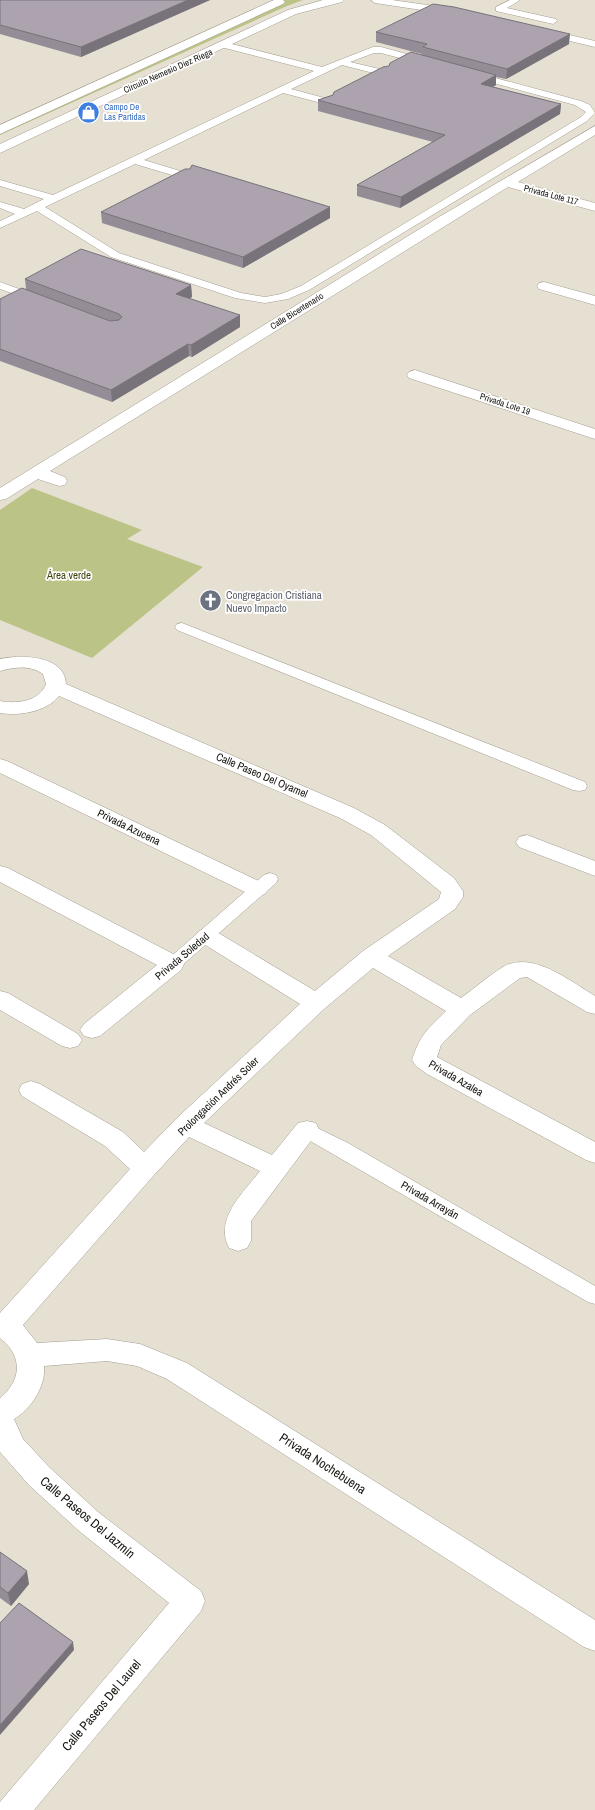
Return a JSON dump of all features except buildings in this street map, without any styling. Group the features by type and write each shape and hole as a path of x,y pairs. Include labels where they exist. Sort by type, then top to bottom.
{"street":[{"name":"Circuito Nemesio Diez Riega","path":"0,130 284,0"},
{"name":"Circuito Nemesio Diez Riega","path":"0,149 292,12 338,0"},
{"path":"76,94 100,102"},
{"name":"Calle Bicentenario","path":"0,495 444,220 595,130"},
{"path":"562,150 579,154"},
{"name":"Privada Lote 117","path":"507,183 595,207"},
{"path":"544,286 595,301"},
{"name":"Privada Lote 19","path":"415,375 595,434"},
{"path":"37,472 59,480"},
{"path":"0,665 13,662 37,663 46,667 53,673 56,679 56,687 51,694 30,705 17,708 0,706"},
{"name":"Calle Paseo Del Oyamel","path":"56,687 347,813 378,830 446,883 452,891"},
{"name":"Privada Azucena","path":"0,765 264,884"},
{"path":"527,842 595,869"},
{"path":"0,873 173,964"},
{"name":"Prolongación Andrés Soler","path":"3,1326 145,1168 186,1125 316,1004 371,957 447,904 452,897 452,891"},
{"path":"207,936 316,1004"},
{"path":"371,957 462,1009 512,972 520,969 527,969 534,972 595,1006"},
{"name":"Privada Soledad","path":"92,1030 173,964"},
{"path":"0,999 70,1040"},
{"name":"Privada Azalea","path":"462,1009 430,1041 424,1060 435,1068 595,1153"},
{"path":"31,1090 114,1139 145,1168"},
{"path":"186,1125 276,1168"},
{"name":"Privada Arrayán","path":"238,1241 238,1219 276,1168 307,1130"},
{"path":"0,1413 16,1402 26,1388 31,1372 30,1355 23,1341 3,1326"},
{"name":"Privada Nochebuena","path":"30,1355 108,1350 140,1355 177,1371 595,1637"},
{"name":"Calle Paseos Del Jazmín","path":"0,1420 12,1447 39,1476 88,1521 190,1601"},
{"name":"Calle Paseos Del Laurel","path":"23,1806 190,1601"}],"lane":[{"path":"375,0 460,13"},
{"path":"516,0 499,8 553,21"},
{"path":"536,30 595,44"},
{"path":"224,45 323,70"},
{"path":"0,225 323,70 373,50 393,53 439,66"},
{"path":"341,62 385,73"},
{"path":"37,207 115,255 239,296 266,300 284,297 305,288 584,119 591,112 587,107 578,103 462,72"},
{"path":"283,90 329,102"},
{"path":"134,160 186,176"},
{"path":"0,183 54,199"},
{"path":"0,205 24,213"},
{"path":"0,285 50,304"},
{"path":"182,627 579,786"},
{"name":"Privada Soledad","path":"173,964 207,936 264,884"},
{"name":"Privada Arrayán","path":"307,1130 348,1152 595,1296"}],"green space":[{"path":"283,0 303,0 0,135 0,129"},
{"name":"Área verde","path":"32,488 142,530 127,539 203,567 92,658 0,620 0,510"}],"place":[{"name":"Campo De Las Partidas","path":"89,112"},
{"name":"Congregacion Cristiana Nuevo Impacto","path":"210,601"}]}
